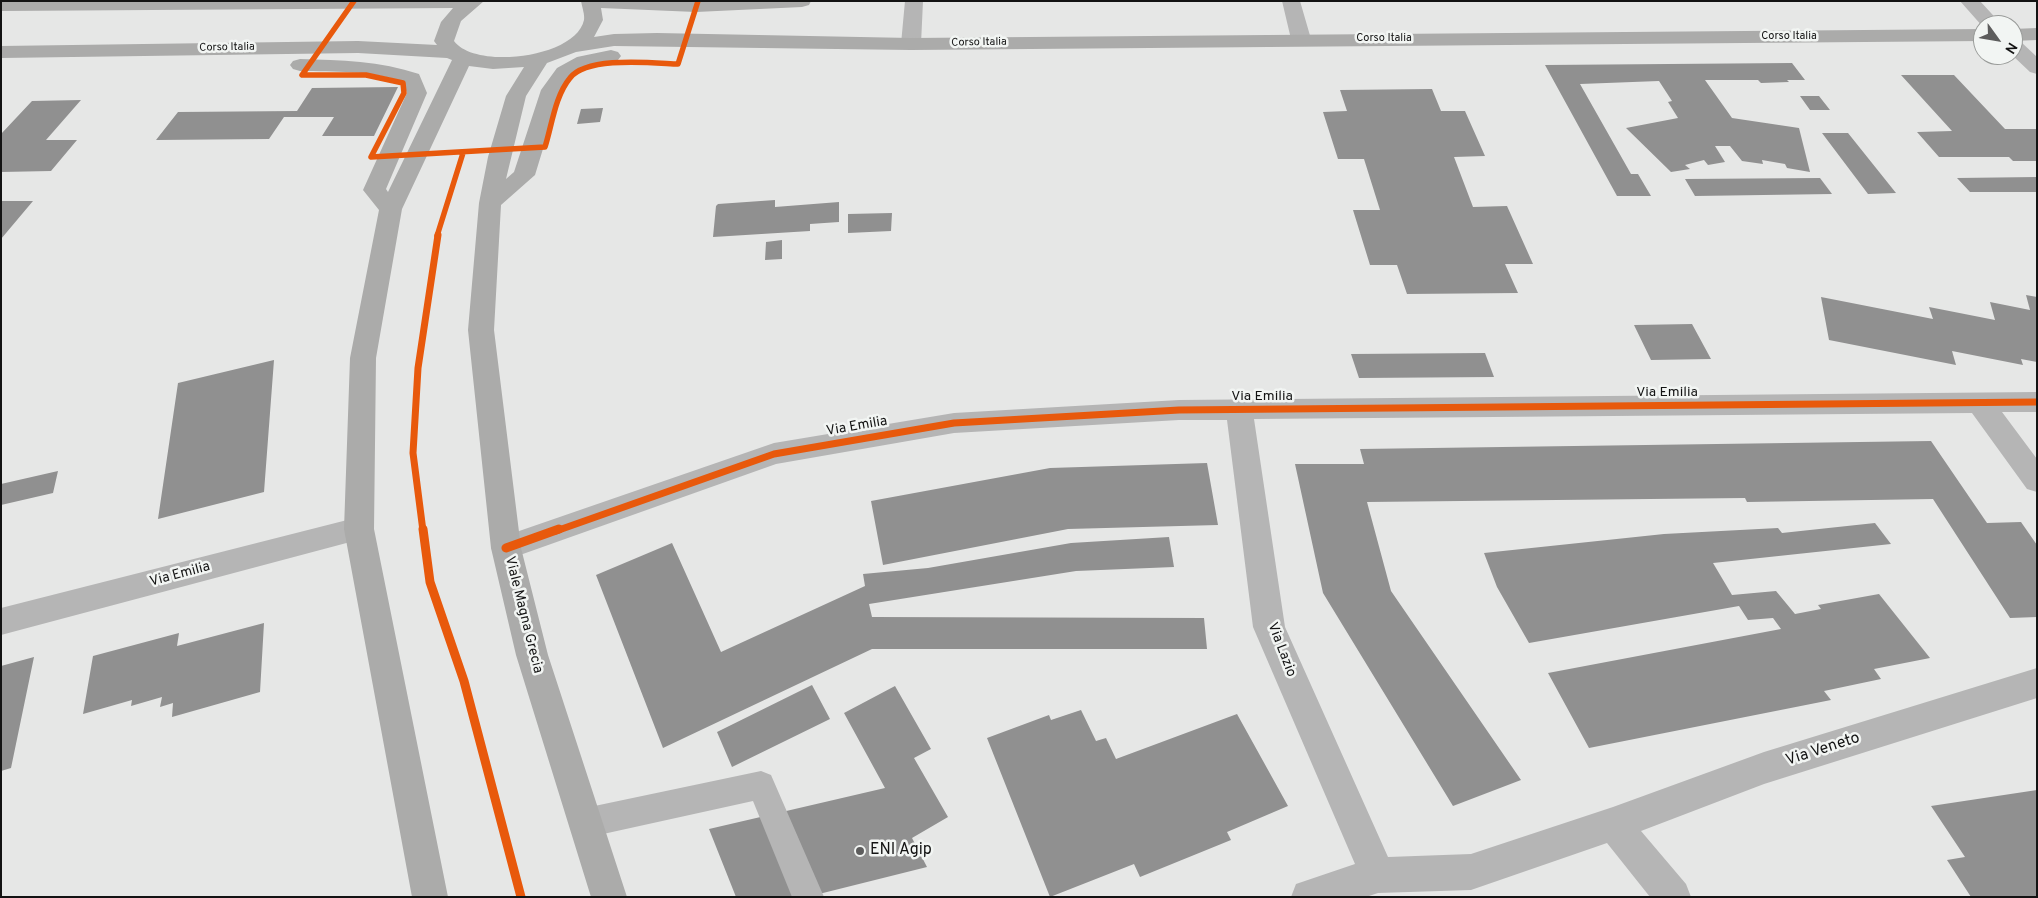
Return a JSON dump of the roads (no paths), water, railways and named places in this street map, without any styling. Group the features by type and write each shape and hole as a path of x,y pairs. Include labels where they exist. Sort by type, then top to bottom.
{"street":[{"path":"570,47 585,36 594,24 596,12 591,1 702,6 802,1"},
{"path":"911,44 914,1"},
{"path":"1290,1 1301,39"},
{"path":"1969,1 1982,15"},
{"path":"1,5 474,2"},
{"path":"430,897 359,529 362,358 391,209 457,55 444,41 446,28 456,14 474,2"},
{"path":"2023,35 2037,34"},
{"name":"Corso Italia","path":"1,52 358,46 457,55 484,64 511,64 539,59 570,47 631,39 911,44 1301,39 1973,35"},
{"name":"Corso Italia","path":"490,203 524,175 551,90 564,72 584,61 607,56 733,52 784,42"},
{"path":"252,48 264,63 369,67 395,72 412,78 417,93 374,190 391,209"},
{"path":"2023,55 2037,68"},
{"name":"Viale Magna Grecia","path":"539,59 516,96 490,203 481,330 506,548 532,655 609,897"},
{"name":"Via Emilia","path":"506,548 774,454 954,423 1179,410 2037,402"},
{"path":"1980,403 2037,482"},
{"name":"Via Lazio","path":"1239,409 1269,627 1378,875"},
{"name":"Via Emilia","path":"1,622 359,529"},
{"name":"Via Veneto","path":"1613,824 1764,768 2037,684"},
{"path":"1308,897 1378,875 1471,872 1613,824 1673,897"}],"lane":[{"path":"586,823 761,785 808,897"}],"place":[{"name":"ENI Agip","path":"860,851"}]}
